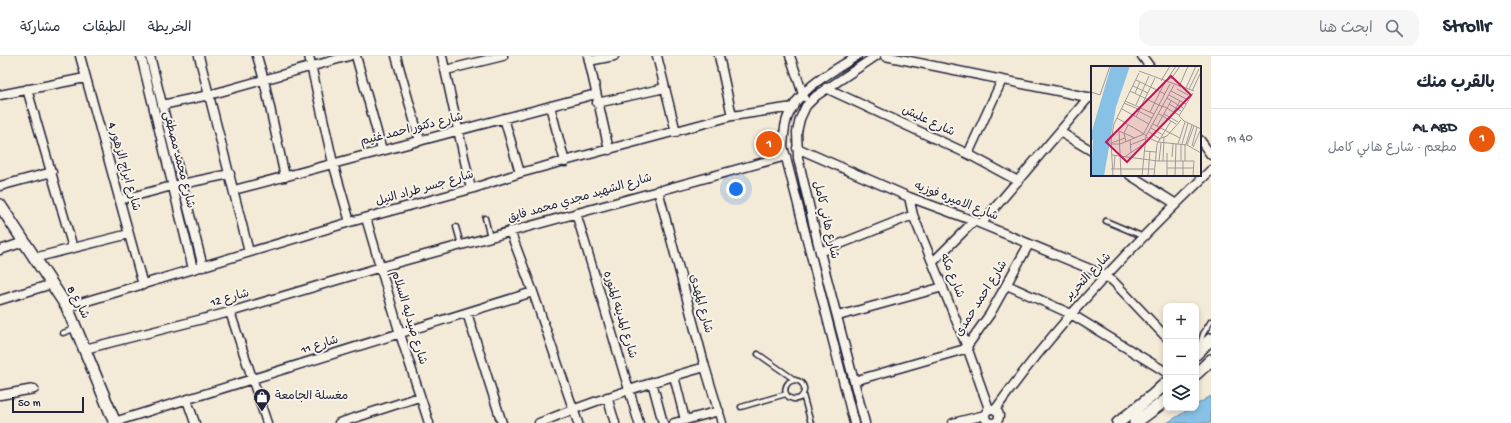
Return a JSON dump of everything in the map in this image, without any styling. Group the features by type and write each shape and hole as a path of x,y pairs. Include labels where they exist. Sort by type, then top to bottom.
{"street":[{"name":"شارع ابراج الزهور 4","path":"80,56 143,285"},
{"name":"شارع محمد مصطفى","path":"141,56 193,269"},
{"name":"شارع محمد مصطفى","path":"150,56 203,267"},
{"path":"199,56 250,252"},
{"path":"257,56 264,80 285,177"},
{"path":"309,56 333,163 350,222"},
{"path":"162,104 209,96 349,56"},
{"path":"356,56 382,150"},
{"path":"396,56 420,141"},
{"path":"442,56 471,189"},
{"path":"446,70 492,57 503,56"},
{"path":"609,150 589,58 614,56"},
{"path":"657,56 676,132"},
{"path":"719,56 732,116"},
{"path":"790,56 806,106"},
{"name":"شارع هاني كامل","path":"854,423 783,146 784,131 788,116 793,106 803,93 857,56"},
{"name":"شارع هاني كامل","path":"865,423 821,256 798,158 797,132 800,119 806,106 816,96 876,56"},
{"path":"885,56 1091,97"},
{"path":"0,95 85,78"},
{"path":"968,154 1002,80"},
{"path":"598,103 665,88"},
{"name":"شارع عليش","path":"826,88 968,154 1018,181"},
{"path":"27,89 73,248"},
{"name":"شارع دكتور احمد غنيم","path":"234,190 382,150 458,132 504,118 596,94"},
{"path":"933,262 977,222 1018,181 1091,97"},
{"path":"550,106 565,162"},
{"name":"شارع جسر طراد النيل","path":"67,307 350,222 471,189 520,173 732,116 793,106"},
{"path":"504,118 520,173"},
{"path":"1060,132 1091,150"},
{"path":"1201,141 1211,156"},
{"name":"شارع الاميره فوزيه","path":"797,148 909,197 977,222 1106,276 1113,281 1163,334"},
{"name":"شارع الشهيد مجدي محمد فايق","path":"381,267 786,156"},
{"name":"شارع التحرير","path":"992,417 1018,378 1071,314 1176,204 1211,170"},
{"path":"0,186 52,172"},
{"path":"120,200 172,186 230,174"},
{"path":"1132,176 1176,204"},
{"name":"شارع المهدى","path":"658,190 704,367 722,423"},
{"name":"شارع مكه","path":"909,197 913,215 967,348 992,417"},
{"name":"شارع 8","path":"0,205 67,307 115,423"},
{"name":"شارع المدينه المنوره","path":"576,213 639,423"},
{"path":"813,262 821,256 913,215"},
{"name":"شارع صيدليه السلام","path":"366,218 419,397 429,423"},
{"path":"510,231 533,292 578,423"},
{"path":"34,258 129,234"},
{"path":"0,250 24,242"},
{"name":"شارع احمد حمدى","path":"854,381 960,352 967,348 990,314 1029,244"},
{"name":"شارع 12","path":"85,349 230,312 381,267"},
{"path":"0,300 52,284"},
{"path":"1007,285 1071,314 1163,370"},
{"path":"838,316 943,287"},
{"name":"شارع 11","path":"115,423 533,292"},
{"path":"230,312 268,423"},
{"path":"467,312 502,423"},
{"path":"1199,351 1211,339"},
{"path":"1199,369 1211,360"},
{"path":"539,423 607,397 704,367"},
{"path":"674,376 685,420"},
{"path":"652,382 663,423"},
{"path":"1118,423 1163,386"},
{"path":"0,395 34,389"},
{"path":"338,423 419,397"},
{"path":"607,397 615,423"},
{"path":"187,400 195,423"},
{"path":"1135,423 1163,402"},
{"path":"674,423 718,411"},
{"path":"953,423 992,417"}],"lane":[{"path":"485,218 490,237"},
{"path":"1106,221 1144,237"},
{"path":"456,227 461,245"},
{"path":"1199,345 1203,334 1211,320"},
{"path":"63,332 76,329"},
{"path":"758,354 803,386 803,395 811,423"},
{"path":"795,380 792,380 786,384 786,394 790,399 794,400 803,395"},
{"path":"741,407 786,394"}],"water":[{"path":"1211,396 1211,423 1167,423 1186,411 1199,411 1199,403"}],"place":[{"name":"AL ABD","path":"769,144"},
{"name":"مغسلة الجامعة","path":"262,412"}]}
